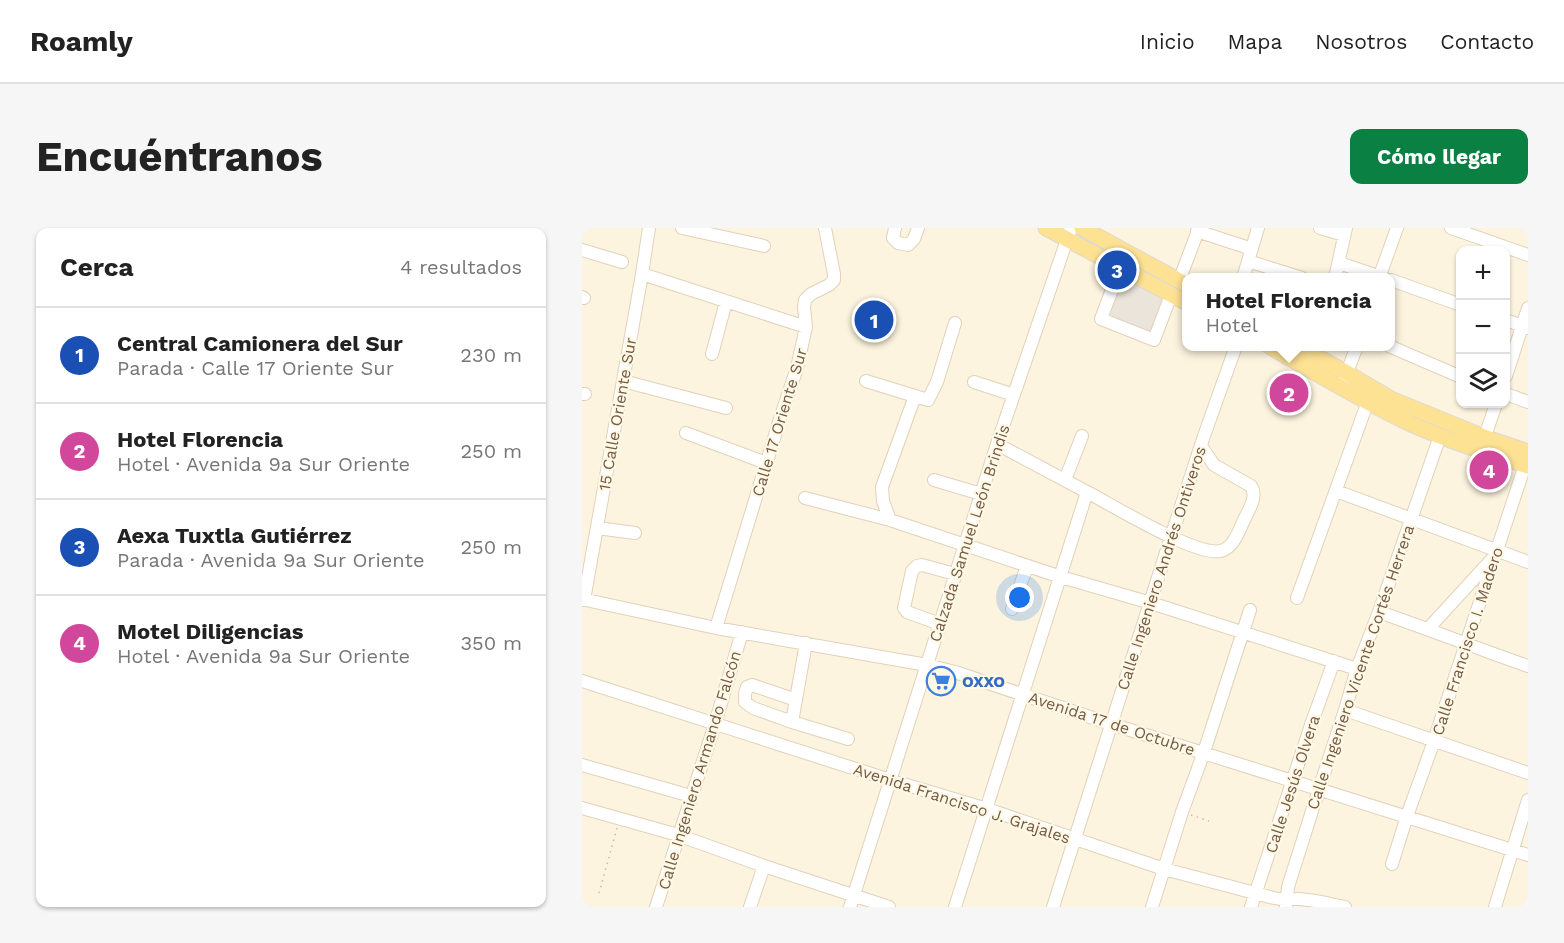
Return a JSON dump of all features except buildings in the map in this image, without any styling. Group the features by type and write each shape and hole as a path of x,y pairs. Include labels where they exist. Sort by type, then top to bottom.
{"main road":[{"path":"1046,228 1069,234 1120,268 1182,300"},
{"path":"1082,228 1182,282"},
{"path":"1288,351 1314,358 1368,401 1410,423 1440,436 1482,444"},
{"path":"1344,380 1391,399 1482,444 1527,461"}],"street":[{"name":"15 Calle Oriente Sur","path":"583,599 649,228"},
{"path":"682,228 764,246"},
{"name":"Calle 17 Oriente Sur","path":"716,628 797,368 806,327 805,300 834,280 825,228"},
{"path":"895,228 893,238 898,243 908,245 914,239 918,228"},
{"path":"1244,273 1258,228"},
{"path":"1320,228 1345,232 1336,273"},
{"path":"1384,273 1397,228"},
{"path":"1451,228 1528,255"},
{"path":"1186,273 1198,230 1252,249"},
{"name":"Calzada Samuel León Brindis","path":"852,902 997,444 1069,234"},
{"path":"582,250 622,262"},
{"path":"1248,261 1286,273"},
{"path":"1339,263 1368,273"},
{"path":"1120,268 1101,319 1154,339 1171,295"},
{"path":"642,274 806,327"},
{"path":"1395,282 1456,303"},
{"path":"712,354 726,302"},
{"path":"1510,366 1525,327 1528,308"},
{"path":"1510,321 1525,327"},
{"path":"866,381 928,400 937,382 955,323"},
{"path":"1395,349 1456,375"},
{"name":"Calle Ingeniero Andrés Ontiveros","path":"1053,907 1202,441 1234,351"},
{"path":"1344,380 1355,351"},
{"path":"623,381 726,408"},
{"path":"974,382 1014,395"},
{"path":"1510,395 1528,402"},
{"path":"890,520 883,501 882,487 915,396"},
{"path":"1297,598 1368,401"},
{"path":"1482,444 1495,408"},
{"path":"686,433 766,464"},
{"path":"1065,480 1082,436"},
{"name":"Calle Ingeniero Vicente Cortés Herrera","path":"1286,904 1357,669 1440,436"},
{"path":"997,444 1171,537 1208,551 1221,551 1230,547 1237,536 1254,499 1254,490 1251,486 1214,465 1202,441"},
{"name":"Calle Francisco I. Madero","path":"1392,864 1527,461"},
{"path":"934,480 981,494"},
{"path":"1336,491 1528,562"},
{"path":"955,907 1087,492"},
{"path":"805,498 890,520 1061,577 1151,603 1357,669"},
{"path":"597,528 635,533"},
{"path":"1428,629 1496,552"},
{"path":"940,624 907,612 904,608 912,571 922,565 955,574"},
{"path":"1012,609 1027,566"},
{"name":"Avenida 17 de Octubre","path":"583,599 716,628 927,665 955,672 1111,724 1528,855"},
{"path":"1152,907 1250,610"},
{"path":"1379,612 1528,666"},
{"name":"Calle Ingeniero Armando Falcón","path":"656,907 742,632"},
{"path":"792,722 806,644"},
{"name":"Calle Jesús Olvera","path":"1251,907 1334,661"},
{"name":"Avenida Francisco J. Grajales","path":"582,681 987,809 1164,869 1286,904 1298,899 1345,907"},
{"path":"796,700 752,685 747,687 745,694 749,705 792,722 848,739"},
{"path":"1345,710 1528,773"},
{"path":"582,765 691,796"},
{"path":"1495,907 1528,801"},
{"path":"582,808 678,835 764,866 852,902 889,907"},
{"path":"750,907 764,866"}],"path":[{"path":"1182,812 1209,821"},
{"path":"599,893 620,819"}],"shaded area":[{"path":"1121,273 1167,298 1153,337 1106,317"}],"place":[{"name":"Aexa Tuxtla Gutiérrez","path":"1117,270"},
{"name":"Central Camionera del Sur","path":"874,320"},
{"name":"Hotel Florencia","path":"1289,393"},
{"name":"Motel Diligencias","path":"1489,470"},
{"name":"OXXO","path":"941,681"}]}
